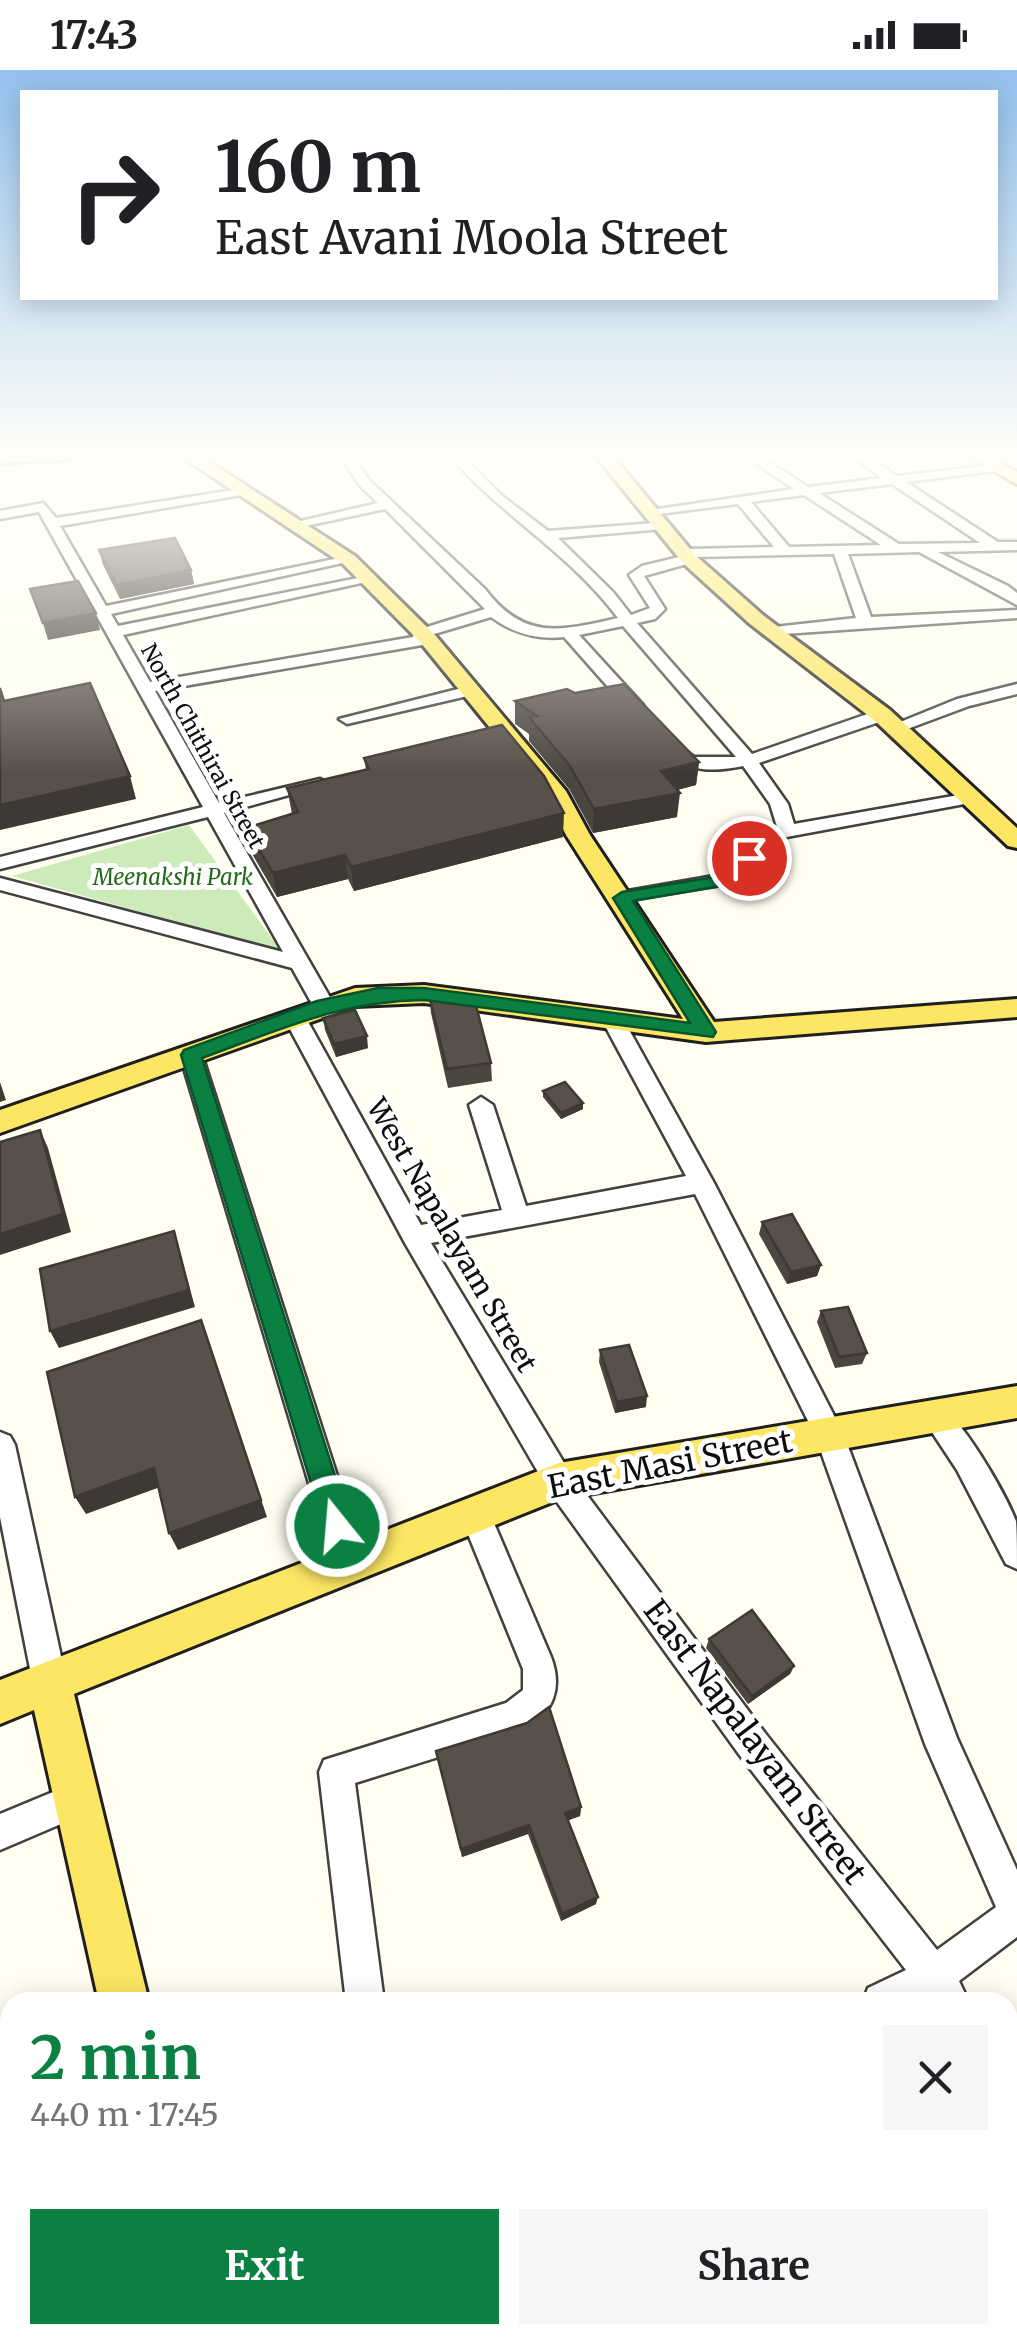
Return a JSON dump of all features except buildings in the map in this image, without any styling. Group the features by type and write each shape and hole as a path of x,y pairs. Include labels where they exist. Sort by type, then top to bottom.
{"main road":[{"path":"350,560 424,636 470,691 502,742 532,760 706,1032"},
{"path":"693,560 774,632 889,721 1017,842"},
{"path":"0,1122 324,1006 366,996 424,994 706,1032 1017,1008"},
{"name":"East Masi Street","path":"0,1702 560,1481 1017,1402"},
{"path":"50,1684 122,1992"}],"street":[{"name":"North Chithirai Street","path":"73,560 324,1006"},
{"path":"102,612 349,560"},
{"path":"447,560 465,576 491,612 525,633 567,631 658,612 638,583 638,572 675,560"},
{"path":"573,560 749,761 779,804 786,828"},
{"path":"843,560 865,622"},
{"path":"945,560 1010,589 1017,600"},
{"path":"113,632 368,580"},
{"path":"145,688 424,636 491,612"},
{"path":"774,632 865,622 1017,614"},
{"path":"567,631 686,760 715,766 749,761 1017,689"},
{"path":"347,718 470,691"},
{"path":"0,864 212,808 343,779"},
{"path":"622,898 745,876 750,866 747,843 786,828 970,798"},
{"path":"0,884 299,962"},
{"name":"West Napalayam Street","path":"296,1018 414,1236 560,1481"},
{"path":"614,1022 702,1183 829,1433 942,1744 1017,1913 942,1989"},
{"path":"191,1055 348,1563"},
{"path":"481,1105 517,1218"},
{"path":"414,1236 702,1183"},
{"path":"936,1417 967,1461 1017,1554"},
{"path":"0,1446 50,1684"},
{"name":"East Napalayam Street","path":"560,1481 754,1745 942,1989"},
{"path":"364,1992 336,1772 513,1718 535,1706 542,1693 539,1669 474,1512"},
{"path":"0,1832 77,1800"}],"green space":[{"name":"Meenakshi Park","path":"189,825 281,951 12,876"}],"route":[{"path":"337,1526 191,1055 324,1006 378,994 424,994 706,1032 622,898 738,878 749,873 749,858"}]}
